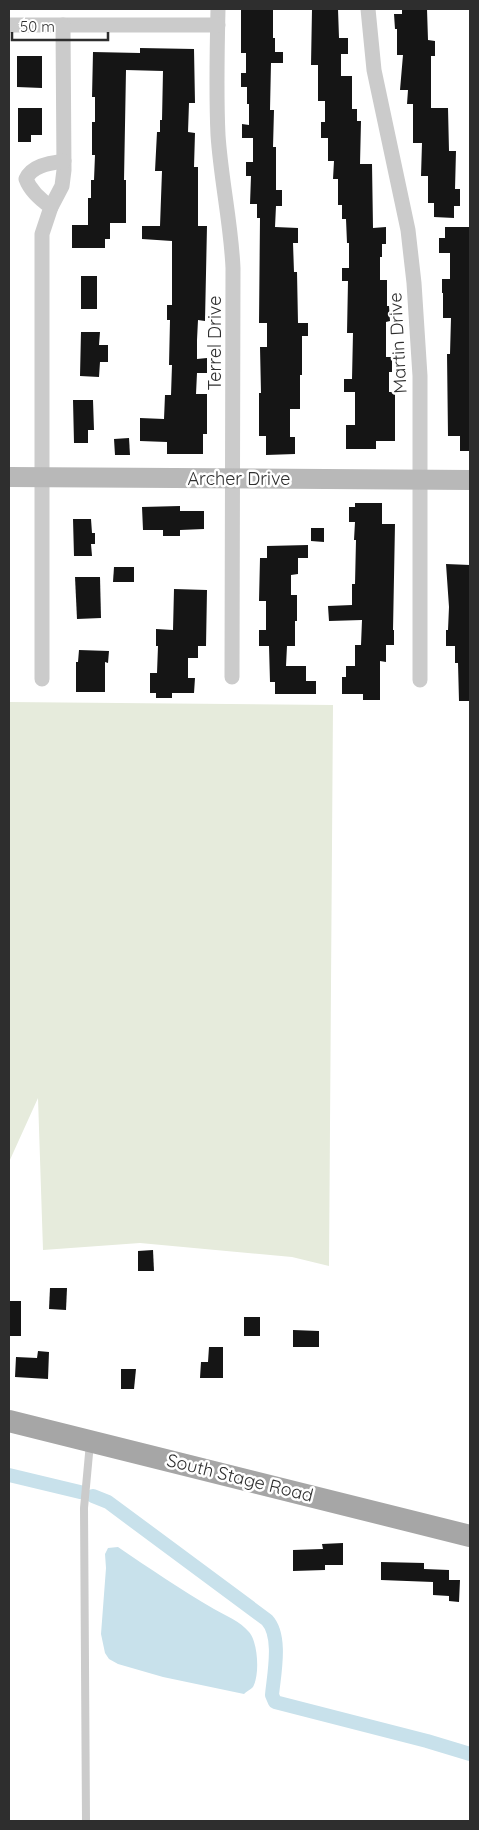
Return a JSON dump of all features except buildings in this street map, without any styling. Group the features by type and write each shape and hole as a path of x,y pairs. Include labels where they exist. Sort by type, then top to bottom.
{"main road":[{"name":"South Stage Road","path":"9,1421 470,1536"}],"street":[{"name":"Terrel Drive","path":"218,9 218,134 222,177 232,239 233,268 232,677"},
{"name":"Martin Drive","path":"368,9 374,70 400,186 409,239 420,361 420,680"},
{"path":"9,25 218,25"},
{"path":"42,679 42,234 51,207 62,186 64,161 63,25"},
{"path":"51,207 35,193 28,185 26,179 31,171 47,164 64,161"},
{"name":"Archer Drive","path":"9,476 470,480"}],"lane":[{"path":"86,1821 84,1508 90,1441"}],"shaded area":[{"path":"9,702 333,705 329,1266 292,1257 140,1243 43,1250 38,1098 9,1162"}],"water":[{"path":"118,1547 177,1587 237,1622 249,1632 254,1643 257,1659 257,1675 253,1687 244,1694 163,1677 118,1664 109,1659 105,1653 101,1634 106,1568 105,1554 108,1548"}],"waterway":[{"path":"9,1475 80,1492"},
{"path":"93,1496 108,1502 267,1620 272,1627 276,1645 272,1695 275,1702 470,1754"}]}
